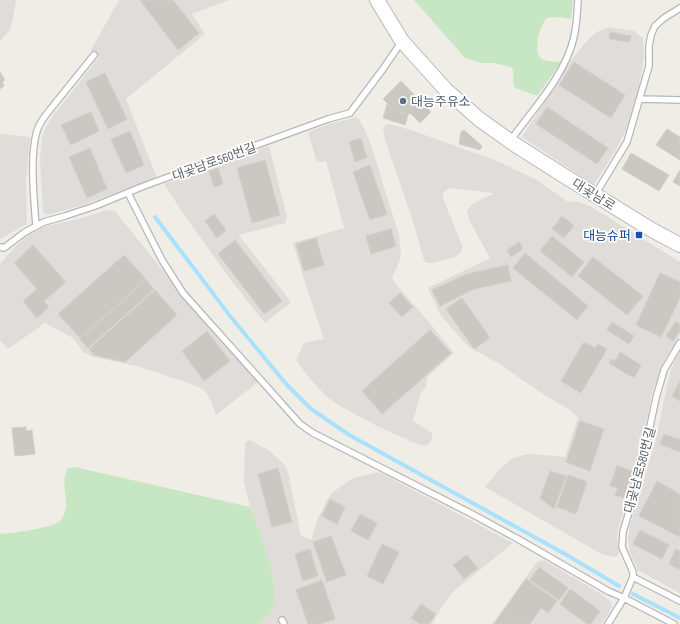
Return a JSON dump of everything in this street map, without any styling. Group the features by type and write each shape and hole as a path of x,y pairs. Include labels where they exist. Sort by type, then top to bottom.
{"street":[{"name":"대곶남로","path":"377,0 402,41 446,90 479,119 510,141 595,195 652,230 680,245"}],"lane":[{"path":"510,141 552,85 564,65 574,35 578,0"},
{"path":"595,195 627,142 649,66 649,46 651,35 655,26 664,18 680,8"},
{"name":"대곶남로560번길","path":"1,249 44,222 65,216 350,112 383,69 402,41"},
{"path":"36,226 34,172 35,147 38,129 49,112 94,55"},
{"path":"640,99 680,100"},
{"path":"128,193 162,260 183,293 300,424 313,433 472,514 608,591 674,624"},
{"name":"대곶남로580번길","path":"634,577 622,547 623,532 639,478 656,398 664,370 680,343"},
{"path":"608,624 624,598 634,577 680,601"}],"shaded area":[{"path":"0,0 16,0 13,19 9,31 0,41"},
{"path":"119,0 229,0 192,14 205,34 126,99 157,178 77,207 47,215 43,213 40,159 42,138 52,117 99,57 91,50"},
{"path":"608,27 634,31 643,38 644,57 638,91 626,130 594,185 522,137 572,59 595,33"},
{"path":"357,117 370,142 399,235 401,255 392,277 394,282 454,353 427,377 426,387 421,393 413,421 432,433 430,443 425,446 417,444 379,427 340,406 327,397 311,380 296,360 304,343 324,339 293,243 344,228 326,161 317,162 308,132 329,124"},
{"path":"389,124 411,130 497,161 537,180 568,202 575,201 590,206 680,262 680,335 664,361 652,393 634,480 618,530 617,539 619,553 616,557 603,555 485,487 500,469 511,459 533,454 565,457 578,418 572,411 546,396 498,363 469,347 441,316 428,288 490,258 469,220 467,211 471,205 494,193 451,188 443,193 443,198 462,245 462,251 454,257 427,263 424,260 412,218 385,140 383,129 385,125"},
{"path":"0,134 30,137 26,180 27,224 0,239"},
{"path":"269,146 287,217 285,223 239,235 291,302 265,323 230,279 164,184"},
{"path":"108,210 115,211 165,273 180,295 258,382 216,415 209,397 204,390 194,385 137,366 93,357 83,352 73,338 45,323 8,349 1,341 0,342 0,264 27,236 36,231 47,226"},
{"path":"680,351 680,593 638,570 630,553 628,539 630,525 655,443 668,381 672,367"},
{"path":"250,440 268,450 284,464 288,472 301,536 311,540 318,518 333,492 353,478 379,472 513,543 455,590 443,605 432,624 258,624 264,619 274,585 269,560 250,507 244,481 245,442"},
{"path":"544,560 601,594 611,602 612,607 602,624 492,624 537,562"}],"green space":[{"path":"414,0 573,0 571,19 557,17 547,18 544,21 538,38 537,45 539,56 544,60 561,62 537,96 515,88 511,67 493,63 482,63 465,58"},
{"path":"75,467 250,507 264,543 272,572 274,586 272,608 265,619 258,624 0,624 0,534 42,528 57,523 61,520 66,506 64,484 66,472 68,468"}],"building":[{"path":"140,0 173,0 199,33 178,50"},
{"path":"610,32 631,36 630,42 609,39"},
{"path":"574,62 625,95 611,118 559,85"},
{"path":"0,72 5,80 2,82 4,86 0,89"},
{"path":"105,73 127,119 108,129 86,82"},
{"name":"대능주유소","path":"401,81 431,112 420,123 410,113 408,115 395,111 383,99"},
{"path":"387,104 395,111 408,115 405,125 383,118"},
{"path":"547,107 608,148 597,164 536,124"},
{"path":"91,112 99,131 71,145 61,125"},
{"path":"667,129 680,137 680,160 656,145"},
{"path":"464,130 482,146 480,150 459,144 461,132"},
{"path":"130,131 144,165 126,173 111,139"},
{"path":"361,138 367,158 355,162 349,142"},
{"path":"90,148 107,189 87,198 69,157"},
{"path":"631,153 669,175 659,191 622,169"},
{"path":"265,160 280,215 252,223 237,168"},
{"path":"370,165 387,214 370,220 353,172"},
{"path":"218,168 223,184 214,187 209,171"},
{"path":"680,170 680,186 673,182"},
{"path":"214,214 226,230 217,238 205,221"},
{"path":"562,216 574,226 564,238 552,229"},
{"path":"391,229 396,246 371,254 366,236"},
{"path":"552,236 584,262 572,277 540,251"},
{"path":"316,238 324,265 304,271 296,244"},
{"path":"235,240 282,301 264,314 218,254"},
{"path":"519,242 523,249 511,257 507,250"},
{"path":"33,245 66,282 44,301 49,307 37,318 23,301 37,289 14,263"},
{"path":"525,253 588,306 577,320 513,268"},
{"path":"124,255 146,279 80,338 58,314"},
{"path":"593,257 643,296 627,315 578,276"},
{"path":"508,265 511,281 474,289 440,306 432,290 467,274"},
{"path":"660,273 680,282 680,298 661,337 636,325"},
{"path":"146,280 154,289 88,348 80,339"},
{"path":"155,290 177,315 125,362 94,355 89,349"},
{"path":"400,293 413,307 402,317 389,303"},
{"path":"462,298 490,338 474,349 446,309"},
{"path":"676,321 680,325 680,331 673,341 666,336"},
{"path":"612,322 634,336 629,344 607,330"},
{"path":"430,330 451,353 382,414 362,391"},
{"path":"207,331 230,361 204,381 182,351"},
{"path":"584,342 595,348 598,344 607,349 581,393 561,381"},
{"path":"620,352 641,365 634,378 609,363 611,359 615,361"},
{"path":"680,381 680,401 672,396"},
{"path":"580,421 604,429 590,471 566,462"},
{"path":"26,427 26,431 32,430 35,454 15,456 12,428"},
{"path":"664,434 680,440 680,452 660,444"},
{"path":"617,466 633,471 624,498 615,495 618,488 610,486"},
{"path":"278,468 292,522 272,527 258,474"},
{"path":"550,471 566,476 554,509 540,498"},
{"path":"568,475 587,482 576,514 557,507"},
{"path":"657,481 680,494 680,537 639,516"},
{"path":"330,499 345,507 337,524 322,516"},
{"path":"360,514 377,523 368,540 351,531"},
{"path":"640,530 669,545 662,559 633,544"},
{"path":"331,536 346,575 327,582 313,542"},
{"path":"382,544 399,552 383,584 367,576"},
{"path":"310,549 318,576 303,581 295,554"},
{"path":"676,549 680,551 680,570 669,564"},
{"path":"467,555 478,568 464,579 453,565"},
{"path":"539,567 568,588 559,600 530,580"},
{"path":"526,579 557,601 548,613 541,608 530,624 494,624"},
{"path":"322,580 335,619 320,624 308,624 296,590"},
{"path":"570,589 600,611 591,624 587,624 560,604"},
{"path":"421,604 436,614 429,624 420,624 411,618"}],"waterway":[{"path":"155,217 230,316 287,385 311,409 351,436 565,554 619,586"},
{"path":"633,594 680,618"}],"place":[{"name":"대능주유소","path":"403,101"},
{"name":"대능슈퍼","path":"639,235"}]}
